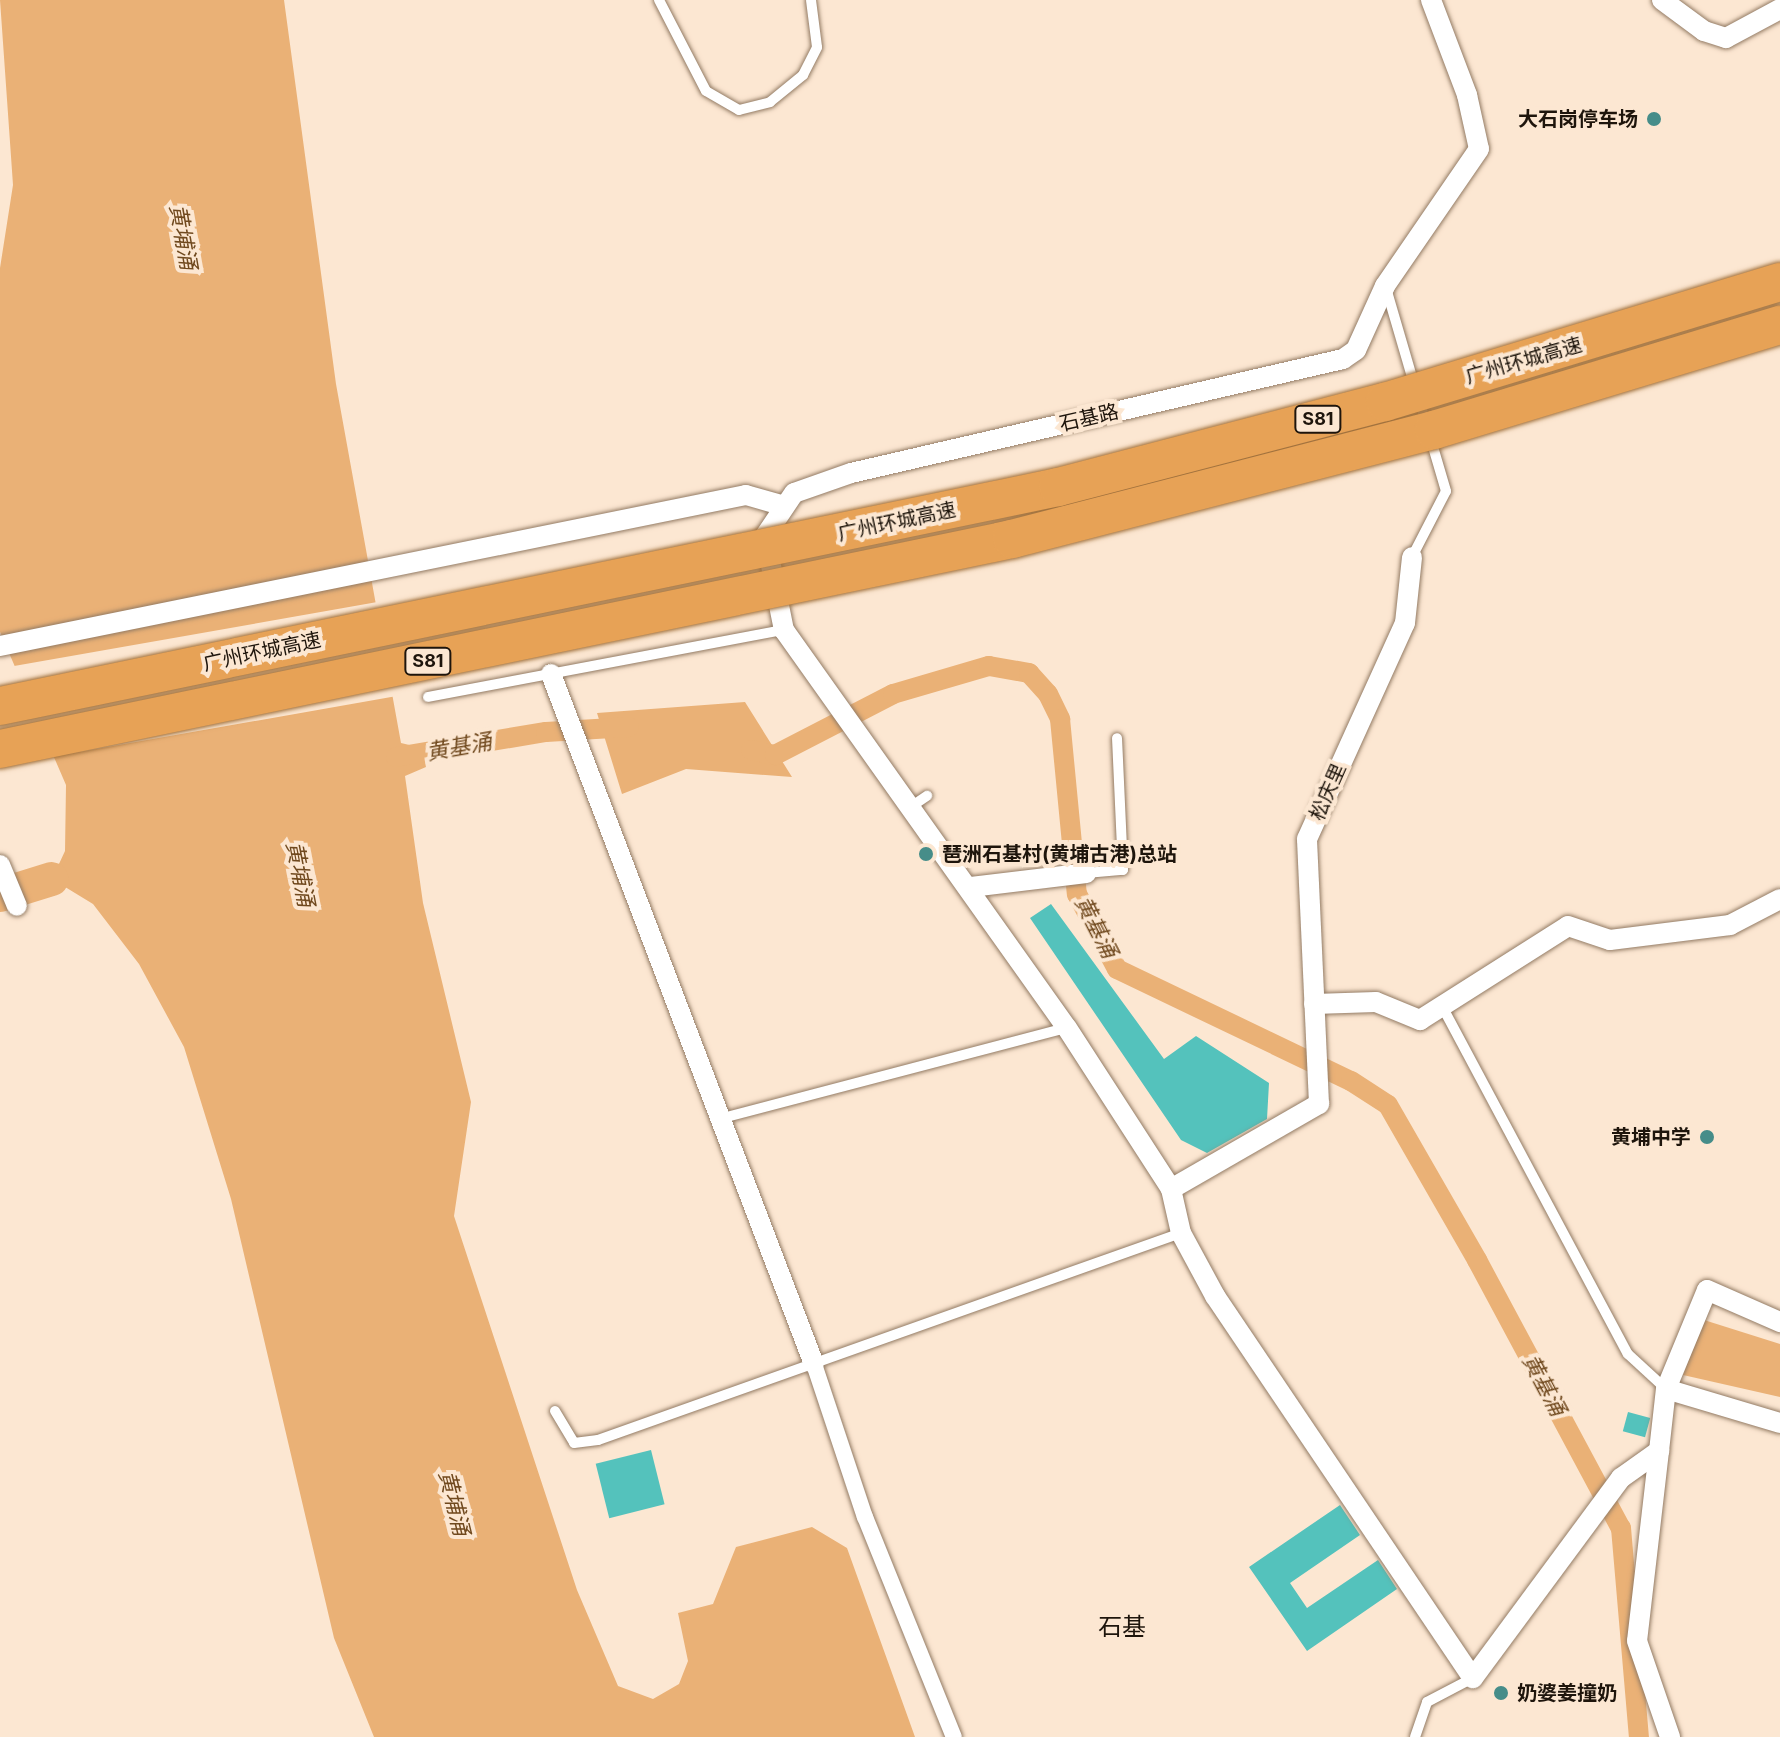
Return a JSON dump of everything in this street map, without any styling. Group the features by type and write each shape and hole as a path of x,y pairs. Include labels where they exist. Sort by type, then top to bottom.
{"highway":[{"name":"广州环城高速","path":"0,706 1058,487 1385,402 1780,282"},
{"name":"广州环城高速","path":"0,749 1012,539 1434,430 1780,325"}],"street":[{"name":"石基路","path":"781,505 807,487 851,473 1343,359 1356,350 1385,286 1479,149 1467,95 1431,0"},
{"path":"1662,0 1704,31 1726,38 1780,9"},
{"path":"0,646 746,495 781,505 765,536 784,630 918,802 971,887 1067,1028 1171,1189 1181,1233 1215,1296 1473,1678 1621,1478 1659,1451"},
{"name":"松庆里","path":"1171,1189 1319,1104 1307,839 1405,623 1412,557"},
{"path":"551,674 814,1364 865,1517 954,1737"},
{"path":"3,872 15,903"},
{"path":"971,887 1086,873"},
{"path":"1314,1004 1376,1002 1420,1020 1568,926 1610,940 1730,925 1779,899"},
{"path":"1670,1737 1637,1641 1666,1389 1707,1290 1780,1322"},
{"path":"1666,1389 1780,1423"}],"lane":[{"path":"659,0 706,91 739,110 770,102 803,75 817,47 811,0"},
{"path":"1385,286 1446,491 1412,557"},
{"path":"428,697 784,630"},
{"path":"1086,873 1123,870 1117,738"},
{"path":"1443,1008 1628,1354 1666,1389"},
{"path":"719,1119 1067,1028"},
{"path":"555,1411 574,1443 598,1440 1181,1233"},
{"path":"1415,1737 1427,1702 1473,1678"}],"water":[{"name":"黄埔涌","path":"0,0 284,0 336,384 401,743 422,748 426,767 405,776 423,903 471,1102 454,1216 577,1590 618,1686 653,1699 679,1684 688,1661 678,1613 713,1604 736,1547 812,1527 847,1548 915,1737 374,1737 334,1638 231,1199 184,1047 139,964 93,904 52,879 65,851 66,785 0,632 0,268 13,185"},
{"path":"745,702 792,777 686,769 622,794 597,713"},
{"path":"1704,1320 1780,1344 1780,1397 1683,1375"}],"pier":[{"path":"383,601 400,696 29,761 13,666"}],"building":[{"path":"1051,904 1164,1059 1196,1036 1269,1083 1267,1119 1207,1153 1181,1140 1030,918"},
{"path":"1628,1412 1650,1418 1645,1437 1623,1431"},
{"path":"651,1450 665,1504 609,1518 596,1464"},
{"path":"1340,1505 1360,1535 1290,1583 1307,1608 1378,1560 1397,1589 1307,1651 1249,1567"}],"waterway":[{"name":"黄基涌","path":"751,750 775,755 893,694 989,666 1029,673 1048,694 1060,719 1077,894 1117,969 1351,1081 1388,1105 1477,1260 1621,1528 1639,1737"},
{"name":"黄基涌","path":"396,757 546,732 629,727"},
{"path":"0,895 52,879"}],"place":[{"name":"大石岗停车场","path":"1654,119"},
{"name":"琶洲石基村(黄埔古港)总站","path":"926,854"},
{"name":"黄埔中学","path":"1707,1137"},
{"name":"奶婆姜撞奶","path":"1501,1693"}],"district":[{"name":"石基","path":"1122,1627"}]}
